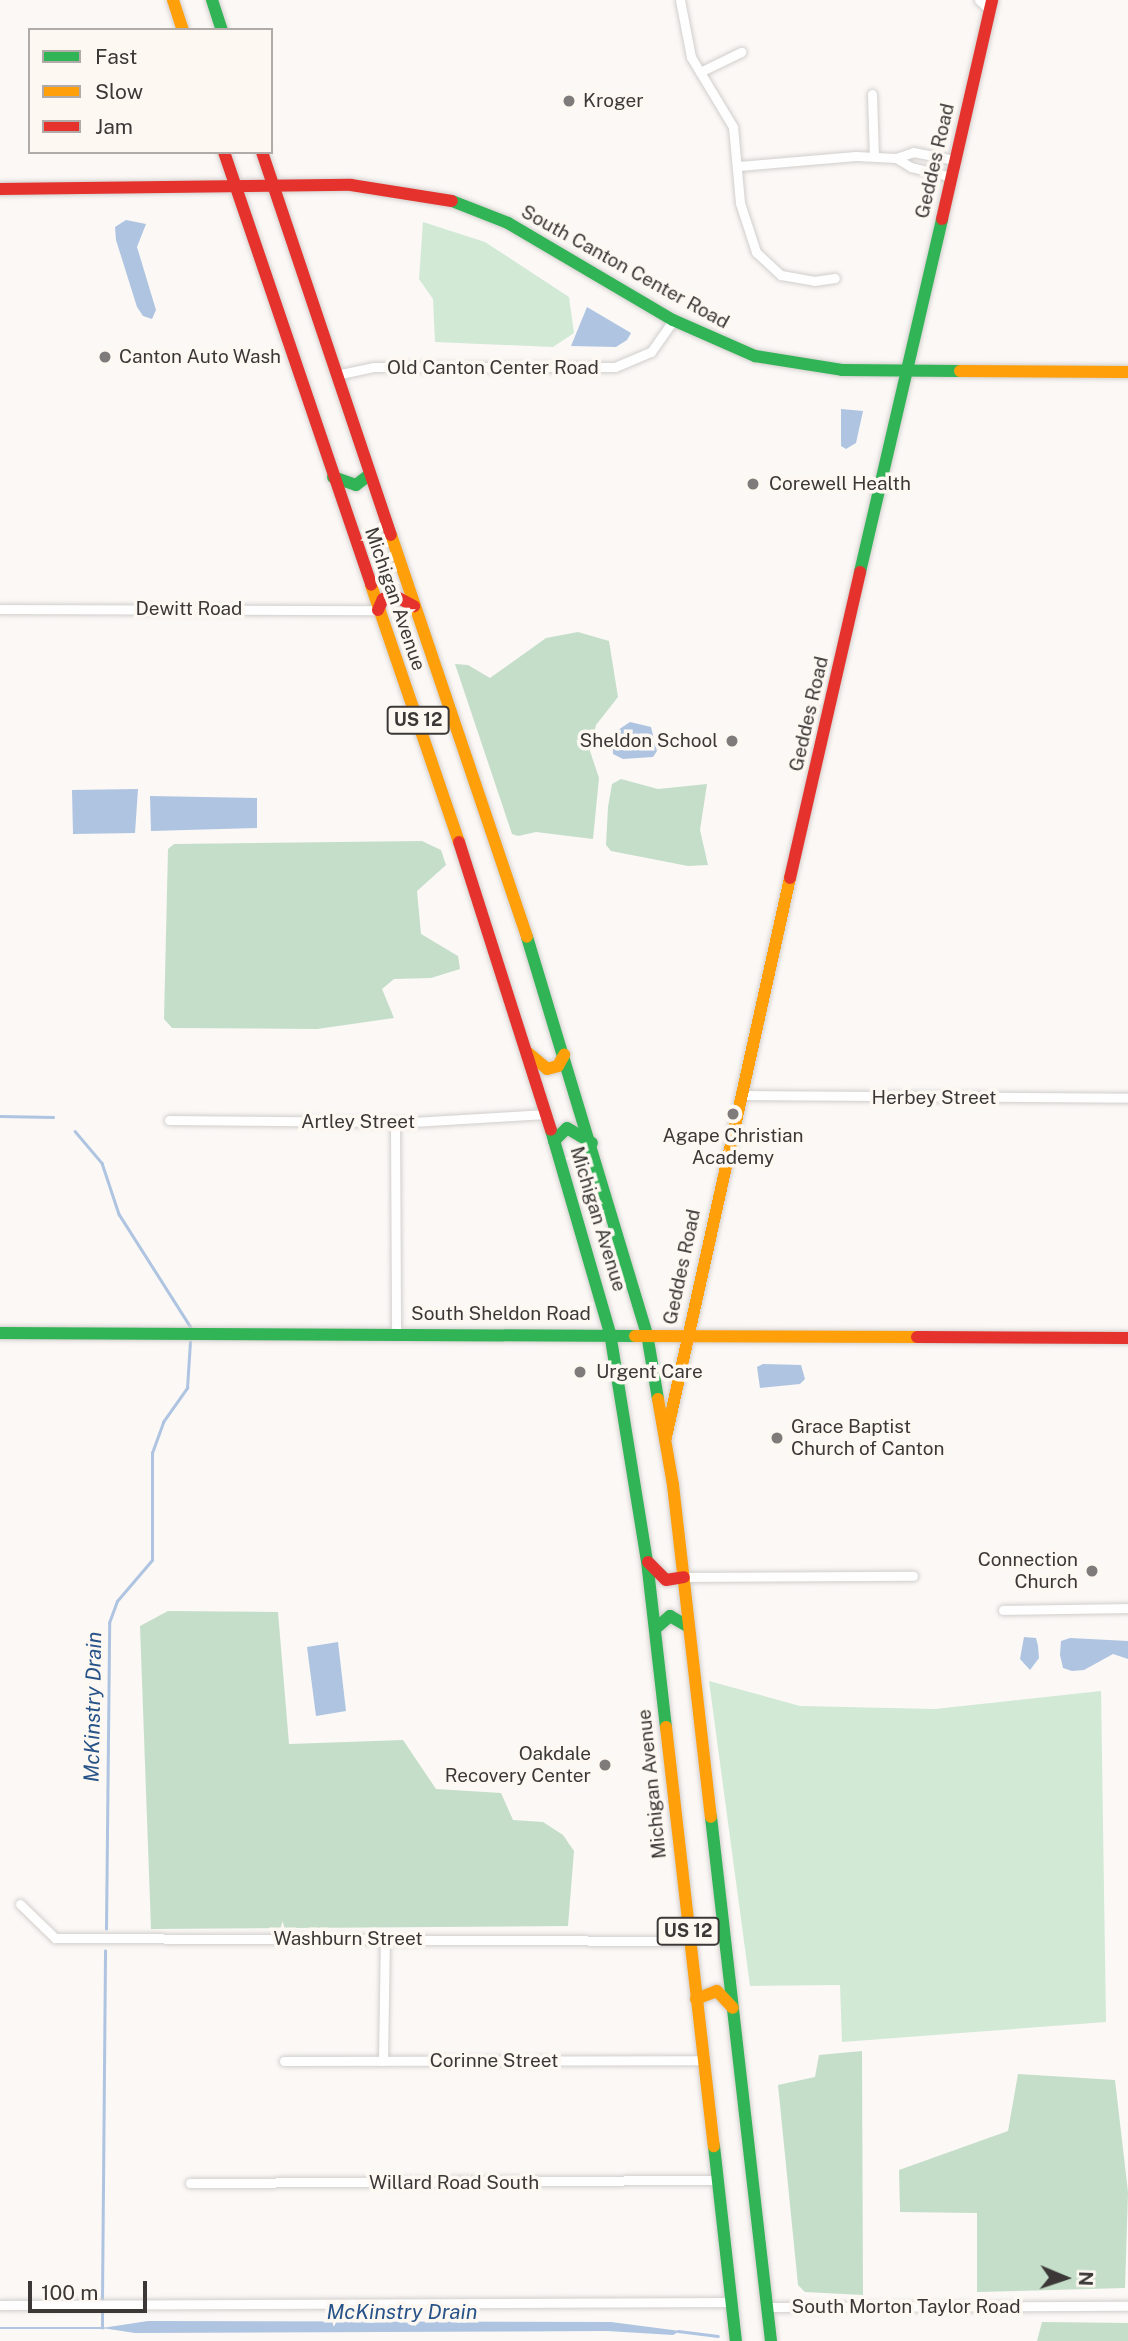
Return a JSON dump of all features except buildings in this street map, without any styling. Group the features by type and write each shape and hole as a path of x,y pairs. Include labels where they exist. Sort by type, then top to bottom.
{"main road":[{"path":"173,0 182,28"},
{"path":"212,0 221,28"},
{"name":"Geddes Road","path":"666,1437 741,1095 991,5"},
{"name":"Michigan Avenue","path":"224,154 526,1051 610,1333 647,1561 736,2341"},
{"name":"Michigan Avenue","path":"263,154 564,1055 648,1334 666,1437 684,1577 771,2341"},
{"name":"South Canton Center Road","path":"0,189 274,186 382,188 463,204 525,232 673,320 729,347 782,362 842,370 906,372 1128,372"},
{"path":"333,477 353,485 369,475"},
{"path":"378,610 383,599 393,595 407,599 415,607"},
{"path":"526,1051 547,1069 558,1066 564,1055"},
{"path":"554,1141 567,1128 592,1143"},
{"name":"South Sheldon Road","path":"0,1333 610,1333 1128,1338"},
{"path":"647,1561 667,1580 684,1577"},
{"path":"654,1629 670,1616 689,1627"},
{"path":"696,1999 717,1991 733,2008"}],"street":[{"path":"680,0 685,38 700,72 730,119 738,166 740,204 756,252 771,270 814,281 835,278"},
{"path":"979,0 991,5"},
{"path":"700,72 741,52"},
{"path":"872,94 874,156"},
{"path":"738,166 874,156 896,158 913,152 955,160"},
{"path":"896,158 911,167 952,177"},
{"name":"Old Canton Center Road","path":"336,375 374,367 615,367 650,352 673,320"},
{"name":"Dewitt Road","path":"0,610 378,610"},
{"name":"Herbey Street","path":"741,1095 1128,1098"},
{"name":"Artley Street","path":"169,1120 395,1123 546,1114"},
{"path":"395,1123 396,1334"},
{"path":"684,1577 913,1576"},
{"path":"1003,1610 1128,1608"},
{"name":"Washburn Street","path":"20,1904 55,1938 689,1941"},
{"path":"383,2061 385,1939"},
{"name":"Corinne Street","path":"284,2061 704,2060"},
{"name":"Willard Road South","path":"190,2183 718,2180"},
{"path":"0,2305 731,2302"},
{"name":"South Morton Taylor Road","path":"768,2307 1128,2306"}],"green space":[{"path":"423,222 485,242 569,297 574,333 553,347 435,342 433,299 419,279"},
{"path":"578,632 609,641 618,697 596,725 590,751 599,778 593,839 536,832 518,836 512,834 455,664 468,665 490,678 546,638"},
{"path":"621,779 658,789 707,784 700,830 708,865 688,866 611,851 606,845 608,807 612,784"},
{"path":"422,841 441,850 446,865 417,891 421,934 458,956 460,969 431,978 394,979 382,989 394,1018 317,1029 172,1028 164,1019 168,849 174,844"},
{"path":"168,1611 278,1612 289,1744 403,1740 436,1789 501,1793 513,1820 543,1822 563,1835 574,1851 568,1926 151,1929 140,1626"},
{"path":"709,1681 800,1706 935,1709 1101,1691 1106,2022 842,2042 840,1985 750,1986"},
{"path":"862,2051 863,2295 805,2292 798,2285 778,2085 815,2077 819,2055"},
{"path":"1018,2074 1115,2080 1128,2192 1125,2288 977,2292 977,2213 900,2212 899,2170 1008,2131"},
{"path":"1042,2322 1128,2323 1128,2341 1037,2341"}],"water":[{"path":"126,220 146,224 137,247 156,310 152,319 143,316 137,307 116,240 115,227"},
{"path":"587,307 631,333 627,340 616,347 571,346"},
{"path":"841,409 863,411 856,443 846,449 841,446"},
{"path":"630,722 651,727 657,751 653,757 623,759 613,754 612,734"},
{"path":"138,789 135,833 73,834 72,790"},
{"path":"150,796 257,798 257,828 151,831"},
{"path":"763,1364 801,1365 805,1379 800,1384 760,1388 757,1367"},
{"path":"1024,1637 1036,1638 1038,1646 1039,1658 1030,1670 1020,1659"},
{"path":"1070,1638 1128,1641 1128,1659 1113,1654 1084,1670 1072,1671 1063,1668 1061,1641"},
{"path":"338,1642 346,1711 316,1716 307,1647"},
{"path":"148,2321 611,2322 680,2331 673,2335 607,2331 135,2333 102,2328"}],"waterway":[{"name":"McKinstry Drain","path":"0,1116 53,1117"},
{"name":"McKinstry Drain","path":"75,1131 102,1163 119,1214 190,1326"},
{"name":"McKinstry Drain","path":"106,1929 109,1623 117,1601 152,1560 152,1453 163,1422 187,1388 190,1342"},
{"name":"McKinstry Drain","path":"102,2299 105,1951"},
{"name":"McKinstry Drain","path":"102,2312 102,2328"},
{"path":"0,2328 104,2328"},
{"name":"McKinstry Drain","path":"678,2331 718,2336"}],"traffic: fast":[{"path":"212,0 221,28"},
{"path":"452,201 508,223 673,320 755,356 842,370 960,371"},
{"path":"860,572 942,219"},
{"path":"333,477 356,485 369,475"},
{"path":"527,937 647,1334 658,1399"},
{"path":"554,1141 567,1128 592,1143"},
{"path":"551,1130 610,1333 647,1561 666,1727"},
{"path":"0,1333 635,1336"},
{"path":"655,1629 670,1616 689,1627"},
{"path":"711,1817 771,2341"},
{"path":"714,2146 736,2341"}],"traffic: slow":[{"path":"173,0 182,28"},
{"path":"960,371 1128,372"},
{"path":"391,535 527,937"},
{"path":"371,585 459,842"},
{"path":"666,1437 790,878"},
{"path":"527,1052 547,1069 558,1066 564,1055"},
{"path":"635,1336 917,1337"},
{"path":"658,1399 673,1485 711,1817"},
{"path":"666,1727 714,2146"},
{"path":"696,1999 717,1991 733,2008"}],"traffic: jam":[{"path":"942,219 992,0"},
{"path":"225,154 371,585"},
{"path":"263,154 391,535"},
{"path":"0,189 351,185 452,201"},
{"path":"790,878 860,572"},
{"path":"378,610 383,599 393,595 414,606"},
{"path":"459,842 551,1130"},
{"path":"917,1337 1128,1338"},
{"path":"648,1562 666,1580 684,1577"}],"place":[{"name":"Kroger","path":"569,101"},
{"name":"Canton Auto Wash","path":"105,357"},
{"name":"Corewell Health","path":"753,484"},
{"name":"Sheldon School","path":"732,741"},
{"name":"Agape Christian Academy","path":"733,1114"},
{"name":"Urgent Care","path":"580,1372"},
{"name":"Grace Baptist Church of Canton","path":"777,1438"},
{"name":"Connection Church","path":"1092,1571"},
{"name":"Oakdale Recovery Center","path":"605,1765"}]}
